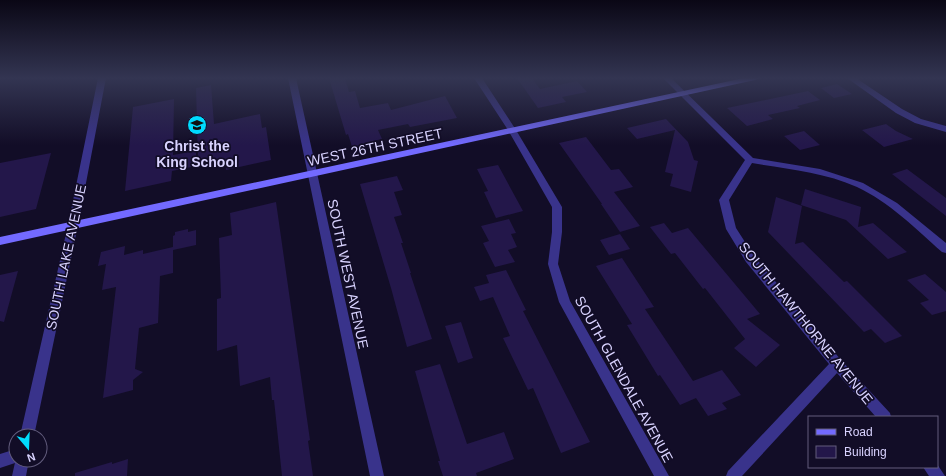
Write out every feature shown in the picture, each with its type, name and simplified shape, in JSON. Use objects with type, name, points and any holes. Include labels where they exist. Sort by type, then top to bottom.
[{"type":"main road","name":"WEST 26TH STREET","points":[[0,240],[653,100]]},
{"type":"street","name":"SOUTH LAKE AVENUE","points":[[29,428],[73,225],[98,100]]},
{"type":"street","name":"SOUTH WEST AVENUE","points":[[297,100],[377,476]]},
{"type":"street","name":"SOUTH GLENDALE AVENUE","points":[[493,100],[512,130],[557,207],[557,232],[553,264],[565,302],[662,476]]},
{"type":"street","points":[[689,100],[750,160],[822,172],[861,185],[886,201],[946,249]]},
{"type":"street","points":[[883,100],[918,121],[946,129]]},
{"type":"street","name":"SOUTH HAWTHORNE AVENUE","points":[[750,160],[724,200],[732,229],[750,259],[837,364],[884,416]]},
{"type":"street","points":[[733,476],[837,364]]},
{"type":"street","points":[[931,468],[938,476]]},
{"type":"building","points":[[174,100],[173,155],[196,151],[196,166],[172,171],[171,181],[125,191],[133,107]]},
{"type":"building","points":[[196,100],[212,100],[214,124],[260,114],[262,128],[266,127],[271,160],[226,170],[225,160],[216,162],[216,160],[198,160]]},
{"type":"building","points":[[336,100],[358,100],[360,108],[388,103],[391,110],[429,100],[447,100],[457,118],[410,127],[408,124],[378,130],[382,139],[369,142],[371,146],[353,150],[348,134],[346,135]]},
{"type":"building","points":[[533,100],[565,100],[566,102],[538,108]]},
{"type":"building","points":[[764,100],[819,100],[797,106],[800,108],[768,115],[773,119],[747,126],[727,108]]},
{"type":"building","points":[[666,119],[688,142],[694,160],[698,161],[691,192],[670,186],[673,174],[665,172],[675,130],[637,139],[627,128]]},
{"type":"building","points":[[886,124],[896,131],[913,139],[884,147],[862,130]]},
{"type":"building","points":[[804,131],[820,145],[800,150],[784,136]]},
{"type":"building","points":[[586,137],[611,170],[619,169],[633,187],[614,192],[640,226],[620,232],[559,143]]},
{"type":"building","points":[[51,153],[36,209],[0,217],[0,163]]},
{"type":"building","points":[[498,165],[523,211],[496,218],[484,192],[488,191],[477,169]]},
{"type":"building","points":[[907,169],[946,198],[946,216],[892,174]]},
{"type":"building","points":[[397,176],[403,190],[394,192],[402,215],[394,217],[403,243],[401,243],[410,273],[432,339],[407,347],[360,184]]},
{"type":"building","points":[[805,189],[861,207],[858,227],[873,223],[907,252],[888,259],[846,220],[801,205]]},
{"type":"building","points":[[776,197],[802,206],[795,244],[803,242],[844,282],[847,281],[902,336],[885,343],[871,329],[864,332],[768,232]]},
{"type":"building","points":[[276,202],[310,440],[308,441],[313,476],[282,476],[274,400],[272,400],[270,377],[240,386],[237,345],[217,351],[217,299],[221,298],[219,238],[232,235],[230,213]]},
{"type":"building","points":[[509,219],[516,233],[511,234],[517,247],[508,250],[515,262],[495,267],[483,243],[489,241],[481,226]]},
{"type":"building","points":[[664,223],[672,233],[688,228],[760,314],[747,319],[780,345],[756,367],[734,348],[745,339],[705,288],[703,289],[675,253],[671,254],[650,227]]},
{"type":"building","points":[[188,229],[188,232],[196,230],[196,245],[173,250],[173,273],[160,276],[158,323],[139,328],[135,369],[143,372],[133,380],[133,390],[103,398],[116,287],[102,290],[106,264],[98,266],[101,252],[125,246],[124,255],[143,250],[143,254],[173,247],[173,236],[175,235],[175,232]]},
{"type":"building","points":[[620,234],[630,249],[609,255],[600,240]]},
{"type":"building","points":[[622,258],[654,307],[645,309],[693,381],[722,370],[741,395],[722,403],[727,409],[708,416],[696,398],[680,405],[660,375],[658,376],[627,325],[632,324],[596,266]]},
{"type":"building","points":[[506,270],[526,310],[523,311],[590,442],[561,453],[533,388],[528,390],[503,338],[510,336],[493,297],[480,301],[474,287],[489,283],[486,275]]},
{"type":"building","points":[[18,271],[4,322],[0,321],[0,275]]},
{"type":"building","points":[[925,274],[946,292],[946,311],[932,315],[920,303],[929,300],[907,280]]},
{"type":"building","points":[[461,322],[473,358],[458,363],[445,326]]},
{"type":"building","points":[[440,364],[467,444],[504,432],[514,459],[476,473],[477,476],[443,476],[415,371]]},
{"type":"building","points":[[128,459],[127,476],[75,476],[75,473]]},
{"type":"place","name":"Christ the King School","points":[[197,125]]}]
